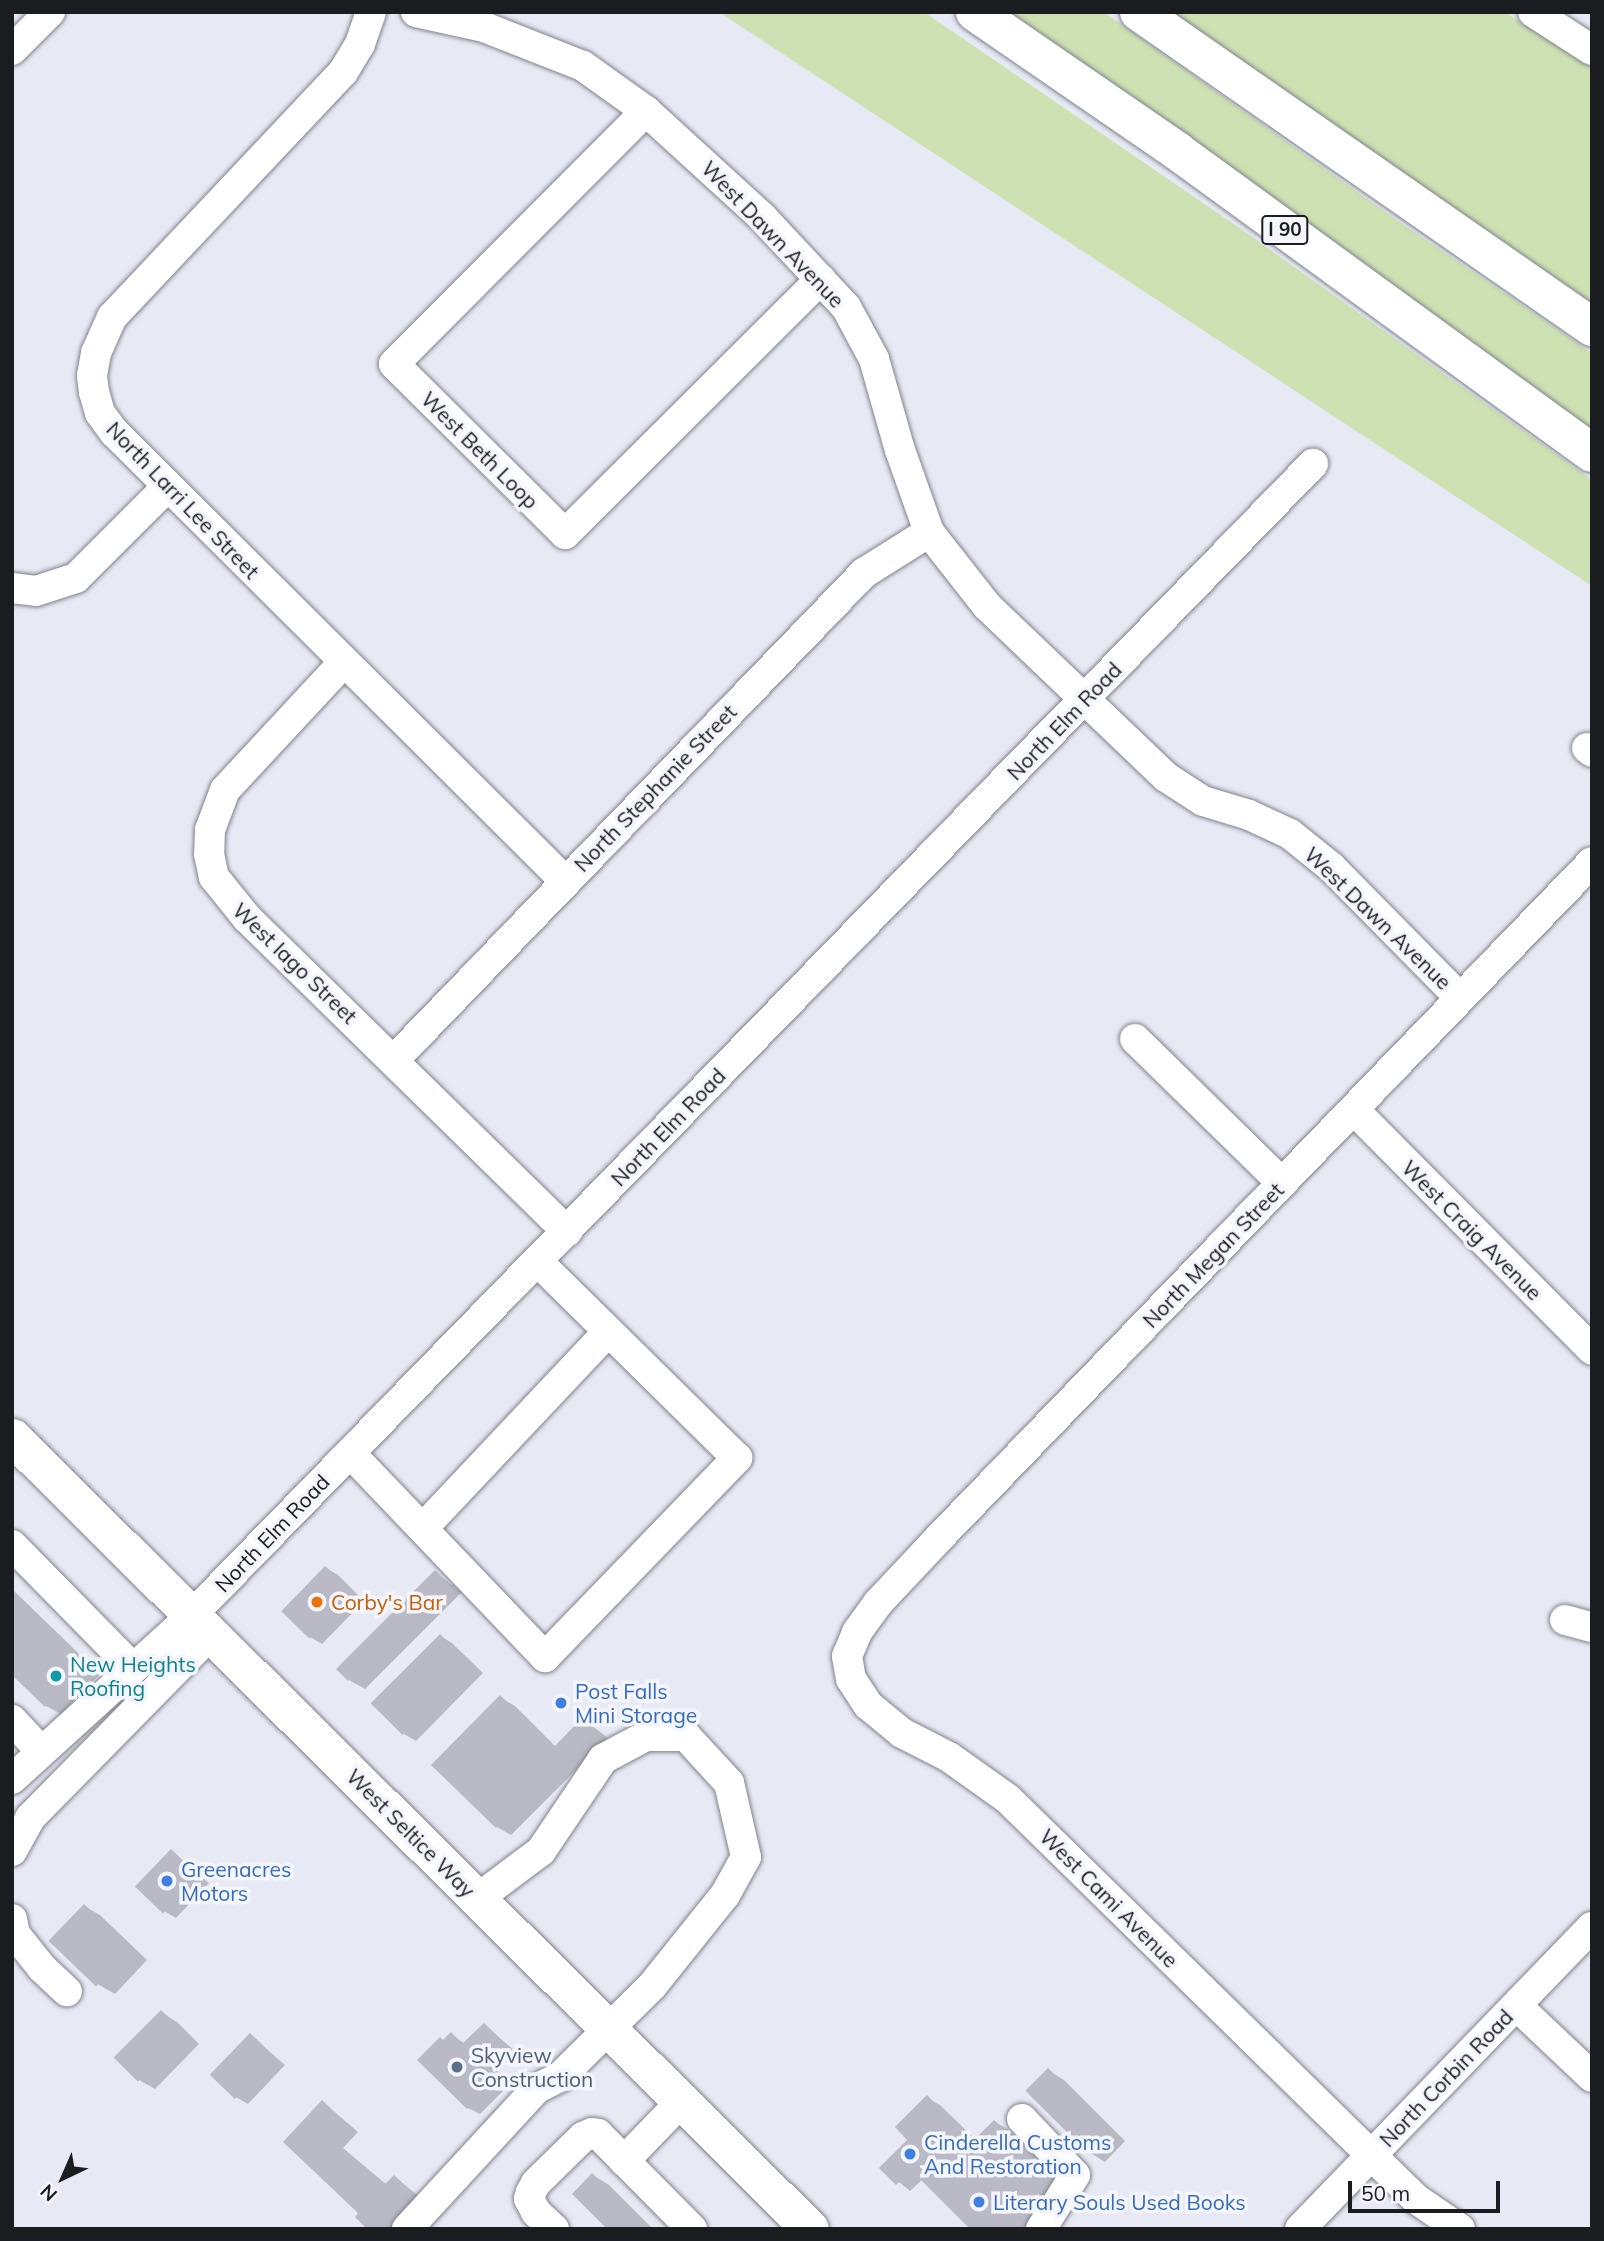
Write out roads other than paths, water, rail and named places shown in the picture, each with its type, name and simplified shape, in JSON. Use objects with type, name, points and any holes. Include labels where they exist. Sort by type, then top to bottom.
[{"type":"highway","name":"I 90","points":[[975,12],[1177,151],[1592,453]]},
{"type":"highway","points":[[1139,12],[1592,327]]},
{"type":"main road","name":"West Seltice Way","points":[[17,1450],[201,1625],[810,2229]]},
{"type":"street","points":[[12,50],[50,12]]},
{"type":"street","name":"North Larri Lee Street","points":[[371,12],[360,44],[344,72],[126,302],[102,334],[92,376],[100,413],[114,432],[167,486],[566,882]]},
{"type":"street","name":"West Dawn Avenue","points":[[416,12],[484,27],[583,66],[646,111],[762,217],[846,307],[874,359],[900,450],[929,532],[987,606],[1166,776],[1203,801],[1249,815],[1290,834],[1331,867],[1461,998]]},
{"type":"street","points":[[1533,12],[1592,50]]},
{"type":"street","name":"West Beth Loop","points":[[646,111],[394,364],[565,534],[821,279]]},
{"type":"street","name":"North Elm Road","points":[[12,1779],[132,1667],[201,1625],[351,1454],[1313,464]]},
{"type":"street","points":[[12,588],[36,591],[76,578],[167,486]]},
{"type":"street","name":"North Stephanie Street","points":[[394,1060],[864,573],[929,532]]},
{"type":"street","name":"West Iago Street","points":[[343,663],[225,790],[210,830],[209,854],[214,877],[226,895],[567,1231]]},
{"type":"street","name":"North Megan Street","points":[[847,1656],[857,1632],[878,1603],[1592,862]]},
{"type":"street","points":[[1135,1039],[1282,1183]]},
{"type":"street","name":"West Craig Avenue","points":[[1354,1110],[1592,1350]]},
{"type":"street","points":[[351,1454],[423,1528],[445,1556],[545,1657],[737,1458],[607,1333],[538,1262]]},
{"type":"street","points":[[423,1528],[607,1333]]},
{"type":"street","points":[[12,1545],[132,1667]]},
{"type":"street","points":[[12,1851],[30,1818],[201,1625]]},
{"type":"street","name":"West Cami Avenue","points":[[847,1656],[851,1679],[868,1705],[902,1733],[950,1757],[1008,1799],[1416,2199],[1460,2229]]},
{"type":"street","points":[[12,1720],[41,1751]]},
{"type":"street","points":[[407,2229],[536,2089],[560,2077],[663,1972],[725,1895],[746,1857],[729,1783],[686,1735],[646,1736],[603,1759],[541,1851],[477,1899]]},
{"type":"street","points":[[12,1919],[15,1934],[42,1968],[67,1991]]},
{"type":"street","name":"North Corbin Road","points":[[1300,2229],[1592,1927]]},
{"type":"street","points":[[1517,2006],[1592,2077]]},
{"type":"street","points":[[624,2161],[681,2102]]},
{"type":"street","points":[[1021,2119],[1076,2175],[1041,2229]]},
{"type":"street","points":[[554,2229],[536,2211],[529,2199],[531,2192],[536,2183],[583,2137],[598,2134],[692,2229]]},
{"type":"place","name":"Corby's Bar","points":[[317,1602]]},
{"type":"place","name":"New Heights Roofing","points":[[56,1676]]},
{"type":"place","name":"Post Falls Mini Storage","points":[[561,1703]]},
{"type":"place","name":"Greenacres Motors","points":[[167,1881]]},
{"type":"place","name":"Skyview Construction","points":[[457,2067]]},
{"type":"place","name":"Cinderella Customs And Restoration","points":[[910,2154]]},
{"type":"place","name":"Literary Souls Used Books","points":[[979,2202]]}]
